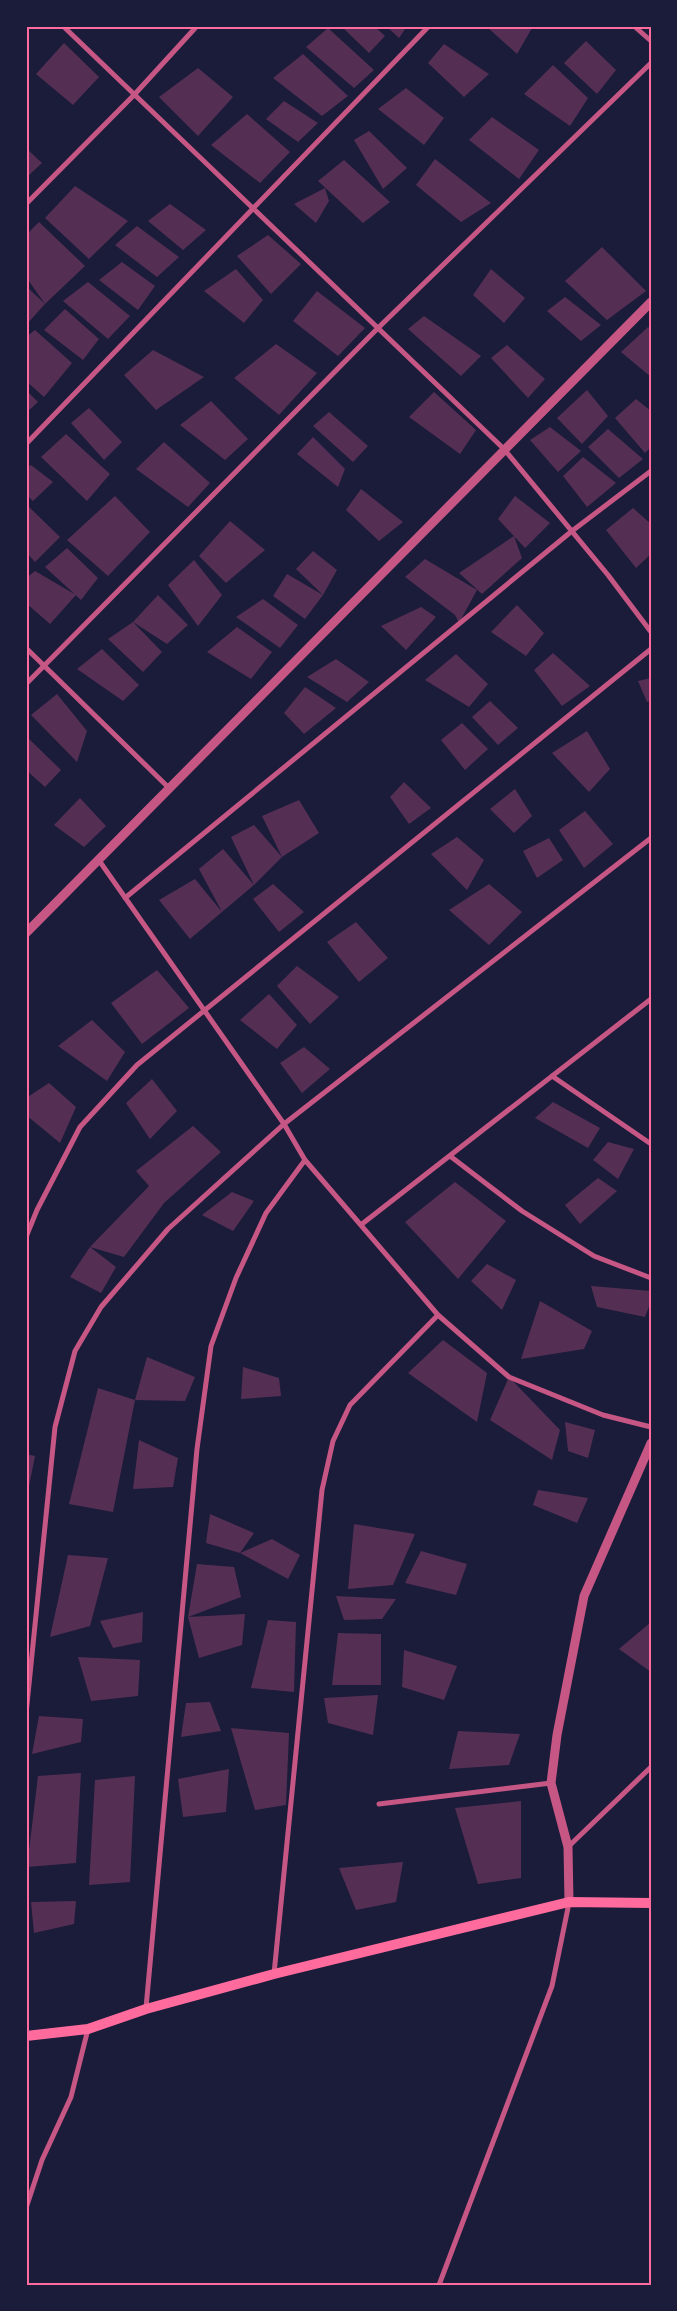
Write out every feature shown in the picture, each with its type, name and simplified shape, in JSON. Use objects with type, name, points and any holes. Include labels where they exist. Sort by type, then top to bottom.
[{"type":"main road","points":[[26,2036],[88,2028],[146,2009],[274,1974],[569,1902],[651,1902]]},
{"type":"street","points":[[63,26],[504,449],[608,575],[651,632]]},
{"type":"street","points":[[26,204],[134,94],[197,26]]},
{"type":"street","points":[[26,444],[429,26]]},
{"type":"street","points":[[634,26],[651,41]]},
{"type":"street","points":[[26,684],[378,328],[651,63]]},
{"type":"street","points":[[26,933],[651,302]]},
{"type":"street","points":[[125,898],[572,531],[651,471]]},
{"type":"street","points":[[26,648],[169,788]]},
{"type":"street","points":[[26,1237],[80,1128],[137,1065],[205,1012],[651,649]]},
{"type":"street","points":[[26,1714],[55,1427],[75,1351],[101,1307],[168,1228],[284,1124],[651,838]]},
{"type":"street","points":[[98,859],[284,1124],[305,1160],[362,1224],[438,1315],[508,1377],[603,1415],[651,1428]]},
{"type":"street","points":[[362,1224],[651,999]]},
{"type":"street","points":[[552,1076],[651,1144]]},
{"type":"street","points":[[450,1156],[522,1211],[594,1256],[651,1278]]},
{"type":"street","points":[[146,2009],[197,1449],[211,1346],[236,1278],[266,1213],[305,1160]]},
{"type":"street","points":[[274,1974],[322,1490],[333,1440],[350,1405],[438,1315]]},
{"type":"street","points":[[439,2285],[552,1986],[569,1902],[568,1847],[551,1783],[557,1735],[584,1596],[651,1443]]},
{"type":"street","points":[[568,1847],[651,1767]]},
{"type":"street","points":[[379,1804],[551,1783]]},
{"type":"street","points":[[26,2208],[42,2160],[71,2097],[88,2028]]},
{"type":"building","points":[[341,26],[374,26],[385,36],[369,53]]},
{"type":"building","points":[[386,26],[407,26],[399,38]]},
{"type":"building","points":[[486,26],[530,26],[532,28],[517,54]]},
{"type":"building","points":[[328,28],[374,70],[354,88],[306,47]]},
{"type":"building","points":[[586,41],[616,70],[597,94],[564,63]]},
{"type":"building","points":[[64,43],[99,77],[73,105],[36,74]]},
{"type":"building","points":[[444,44],[489,74],[464,97],[428,63]]},
{"type":"building","points":[[303,54],[348,96],[322,116],[273,78]]},
{"type":"building","points":[[553,65],[588,98],[570,126],[524,94]]},
{"type":"building","points":[[198,68],[233,97],[198,136],[159,97]]},
{"type":"building","points":[[406,88],[444,118],[424,145],[378,109]]},
{"type":"building","points":[[284,101],[318,123],[298,142],[266,119]]},
{"type":"building","points":[[247,114],[290,152],[260,183],[211,145]]},
{"type":"building","points":[[492,117],[539,150],[519,179],[469,140]]},
{"type":"building","points":[[369,131],[407,168],[383,189],[354,140]]},
{"type":"building","points":[[26,148],[42,163],[26,178]]},
{"type":"building","points":[[435,159],[491,203],[461,222],[416,185]]},
{"type":"building","points":[[344,160],[390,202],[363,223],[318,181]]},
{"type":"building","points":[[75,186],[128,221],[89,259],[45,218]]},
{"type":"building","points":[[325,188],[329,201],[316,223],[294,204]]},
{"type":"building","points":[[170,204],[206,230],[183,250],[148,221]]},
{"type":"building","points":[[39,222],[85,266],[45,304],[26,277],[26,235]]},
{"type":"building","points":[[137,226],[179,257],[157,277],[115,245]]},
{"type":"building","points":[[268,235],[301,264],[271,294],[237,256]]},
{"type":"building","points":[[602,247],[646,291],[607,320],[565,281]]},
{"type":"building","points":[[122,262],[155,286],[138,310],[99,280]]},
{"type":"building","points":[[236,269],[263,300],[244,323],[204,291]]},
{"type":"building","points":[[491,269],[525,298],[504,323],[473,295]]},
{"type":"building","points":[[88,282],[130,316],[108,339],[63,301]]},
{"type":"building","points":[[26,286],[45,304],[27,324],[26,323]]},
{"type":"building","points":[[317,291],[365,328],[338,356],[293,321]]},
{"type":"building","points":[[565,297],[601,325],[581,341],[547,311]]},
{"type":"building","points":[[65,309],[99,339],[83,360],[44,330]]},
{"type":"building","points":[[424,316],[481,356],[461,376],[408,329]]},
{"type":"building","points":[[648,327],[651,330],[651,377],[621,352]]},
{"type":"building","points":[[35,330],[72,363],[44,397],[26,381],[26,337]]},
{"type":"building","points":[[276,344],[317,373],[279,415],[234,378]]},
{"type":"building","points":[[507,345],[545,379],[528,398],[491,358]]},
{"type":"building","points":[[153,350],[204,377],[156,410],[124,375]]},
{"type":"building","points":[[26,390],[38,402],[26,413]]},
{"type":"building","points":[[587,390],[608,416],[582,444],[557,418]]},
{"type":"building","points":[[434,392],[476,430],[460,454],[409,417]]},
{"type":"building","points":[[636,399],[651,411],[651,447],[645,453],[615,418]]},
{"type":"building","points":[[211,401],[248,439],[225,460],[180,425]]},
{"type":"building","points":[[89,408],[122,442],[104,460],[71,423]]},
{"type":"building","points":[[329,412],[368,446],[353,462],[313,426]]},
{"type":"building","points":[[550,427],[581,451],[558,472],[530,440]]},
{"type":"building","points":[[608,429],[643,459],[619,478],[588,447]]},
{"type":"building","points":[[66,434],[110,474],[87,501],[41,457]]},
{"type":"building","points":[[313,437],[345,469],[338,487],[297,454]]},
{"type":"building","points":[[164,442],[210,483],[188,507],[136,469]]},
{"type":"building","points":[[583,457],[616,483],[587,507],[563,476]]},
{"type":"building","points":[[31,465],[53,482],[33,501],[26,494],[26,469]]},
{"type":"building","points":[[361,489],[403,522],[379,541],[346,510]]},
{"type":"building","points":[[115,496],[150,532],[108,576],[67,540]]},
{"type":"building","points":[[515,496],[550,523],[525,548],[498,519]]},
{"type":"building","points":[[26,504],[60,537],[35,562],[26,552]]},
{"type":"building","points":[[633,508],[651,524],[651,554],[636,568],[606,530]]},
{"type":"building","points":[[230,521],[265,550],[226,583],[199,556]]},
{"type":"building","points":[[514,536],[522,558],[482,594],[459,573]]},
{"type":"building","points":[[67,548],[98,578],[81,600],[45,567]]},
{"type":"building","points":[[313,551],[337,570],[323,595],[296,569]]},
{"type":"building","points":[[425,559],[477,590],[459,623],[455,615],[405,577]]},
{"type":"building","points":[[194,560],[222,595],[198,626],[168,585]]},
{"type":"building","points":[[35,571],[76,595],[50,624],[26,603],[26,578]]},
{"type":"building","points":[[287,574],[323,595],[305,619],[273,596]]},
{"type":"building","points":[[158,595],[188,625],[167,644],[133,622]]},
{"type":"building","points":[[263,599],[298,625],[280,648],[236,617]]},
{"type":"building","points":[[517,605],[544,633],[526,656],[491,632]]},
{"type":"building","points":[[421,607],[436,617],[406,650],[381,626]]},
{"type":"building","points":[[133,622],[162,652],[143,672],[108,639]]},
{"type":"building","points":[[237,627],[272,652],[251,679],[207,652]]},
{"type":"building","points":[[102,649],[139,685],[123,701],[77,669]]},
{"type":"building","points":[[553,653],[590,686],[562,706],[534,670]]},
{"type":"building","points":[[456,654],[488,684],[469,707],[425,680]]},
{"type":"building","points":[[336,659],[369,682],[347,702],[307,677]]},
{"type":"building","points":[[651,678],[651,701],[647,702],[638,681]]},
{"type":"building","points":[[305,687],[336,708],[304,734],[284,713]]},
{"type":"building","points":[[57,694],[87,731],[77,762],[31,715]]},
{"type":"building","points":[[490,701],[518,728],[498,745],[472,717]]},
{"type":"building","points":[[462,723],[488,749],[465,770],[441,740]]},
{"type":"building","points":[[587,731],[610,769],[589,792],[552,753]]},
{"type":"building","points":[[26,736],[61,770],[45,787],[26,770]]},
{"type":"building","points":[[404,782],[431,808],[409,824],[390,797]]},
{"type":"building","points":[[515,789],[532,816],[514,833],[490,809]]},
{"type":"building","points":[[80,798],[106,826],[84,847],[54,825]]},
{"type":"building","points":[[299,800],[319,833],[282,857],[262,816]]},
{"type":"building","points":[[585,811],[613,844],[584,868],[559,830]]},
{"type":"building","points":[[254,825],[282,857],[254,885],[231,837]]},
{"type":"building","points":[[457,837],[484,860],[467,890],[431,854]]},
{"type":"building","points":[[549,838],[563,860],[537,878],[523,851]]},
{"type":"building","points":[[223,849],[254,885],[222,912],[199,869]]},
{"type":"building","points":[[195,879],[222,912],[190,939],[159,900]]},
{"type":"building","points":[[273,884],[304,912],[279,932],[253,899]]},
{"type":"building","points":[[489,884],[522,912],[489,945],[449,910]]},
{"type":"building","points":[[356,922],[388,958],[359,982],[327,942]]},
{"type":"building","points":[[297,966],[339,997],[310,1024],[277,986]]},
{"type":"building","points":[[157,970],[189,1008],[142,1044],[111,1003]]},
{"type":"building","points":[[269,994],[297,1025],[277,1049],[240,1020]]},
{"type":"building","points":[[92,1020],[125,1052],[107,1081],[58,1046]]},
{"type":"building","points":[[304,1047],[330,1069],[302,1093],[280,1063]]},
{"type":"building","points":[[152,1079],[177,1111],[150,1139],[126,1103]]},
{"type":"building","points":[[49,1083],[76,1107],[60,1143],[26,1115],[26,1098]]},
{"type":"building","points":[[553,1102],[600,1128],[588,1148],[535,1118]]},
{"type":"building","points":[[193,1126],[221,1152],[164,1203],[124,1257],[90,1247],[149,1186],[136,1171]]},
{"type":"building","points":[[608,1142],[634,1149],[618,1179],[593,1160]]},
{"type":"building","points":[[598,1178],[617,1191],[580,1224],[565,1205]]},
{"type":"building","points":[[455,1182],[506,1221],[458,1279],[405,1222]]},
{"type":"building","points":[[232,1192],[254,1201],[233,1231],[202,1215]]},
{"type":"building","points":[[90,1247],[116,1267],[101,1293],[70,1277]]},
{"type":"building","points":[[487,1264],[516,1280],[502,1310],[471,1281]]},
{"type":"building","points":[[591,1286],[651,1291],[651,1301],[645,1317],[597,1307]]},
{"type":"building","points":[[540,1301],[592,1331],[584,1349],[521,1359]]},
{"type":"building","points":[[443,1340],[487,1373],[477,1422],[408,1373]]},
{"type":"building","points":[[147,1357],[195,1377],[185,1401],[135,1400]]},
{"type":"building","points":[[243,1367],[279,1378],[281,1396],[241,1399]]},
{"type":"building","points":[[509,1377],[560,1430],[552,1460],[490,1420]]},
{"type":"building","points":[[98,1388],[135,1400],[113,1512],[69,1504]]},
{"type":"building","points":[[565,1422],[595,1430],[588,1458],[568,1451]]},
{"type":"building","points":[[139,1440],[178,1458],[173,1487],[133,1489]]},
{"type":"building","points":[[26,1454],[35,1456],[27,1496],[26,1496]]},
{"type":"building","points":[[538,1490],[588,1498],[577,1523],[533,1505]]},
{"type":"building","points":[[210,1514],[254,1533],[240,1553],[206,1543]]},
{"type":"building","points":[[354,1524],[415,1534],[393,1585],[348,1589]]},
{"type":"building","points":[[272,1539],[300,1555],[288,1579],[240,1553]]},
{"type":"building","points":[[421,1551],[467,1564],[456,1595],[405,1583]]},
{"type":"building","points":[[68,1555],[108,1558],[90,1626],[50,1637]]},
{"type":"building","points":[[197,1564],[234,1567],[241,1597],[188,1617]]},
{"type":"building","points":[[336,1596],[396,1599],[382,1619],[344,1620]]},
{"type":"building","points":[[143,1612],[142,1642],[113,1648],[100,1621]]},
{"type":"building","points":[[245,1614],[242,1645],[199,1658],[188,1617]]},
{"type":"building","points":[[268,1620],[296,1622],[294,1692],[251,1688]]},
{"type":"building","points":[[651,1622],[651,1672],[619,1649]]},
{"type":"building","points":[[338,1633],[381,1634],[381,1685],[332,1685]]},
{"type":"building","points":[[404,1650],[457,1666],[444,1700],[402,1687]]},
{"type":"building","points":[[78,1657],[140,1660],[138,1696],[91,1701]]},
{"type":"building","points":[[378,1695],[373,1735],[328,1723],[324,1698]]},
{"type":"building","points":[[210,1702],[221,1731],[181,1737],[186,1703]]},
{"type":"building","points":[[39,1716],[83,1719],[81,1742],[32,1754]]},
{"type":"building","points":[[231,1728],[289,1733],[286,1805],[255,1810]]},
{"type":"building","points":[[458,1731],[520,1734],[509,1765],[449,1769]]},
{"type":"building","points":[[229,1769],[226,1812],[183,1817],[178,1779]]},
{"type":"building","points":[[81,1773],[76,1863],[27,1867],[38,1776]]},
{"type":"building","points":[[135,1776],[130,1882],[89,1885],[95,1780]]},
{"type":"building","points":[[521,1801],[521,1878],[478,1884],[455,1808]]},
{"type":"building","points":[[403,1862],[396,1902],[356,1910],[339,1868]]},
{"type":"building","points":[[76,1901],[74,1924],[34,1933],[31,1902]]}]
